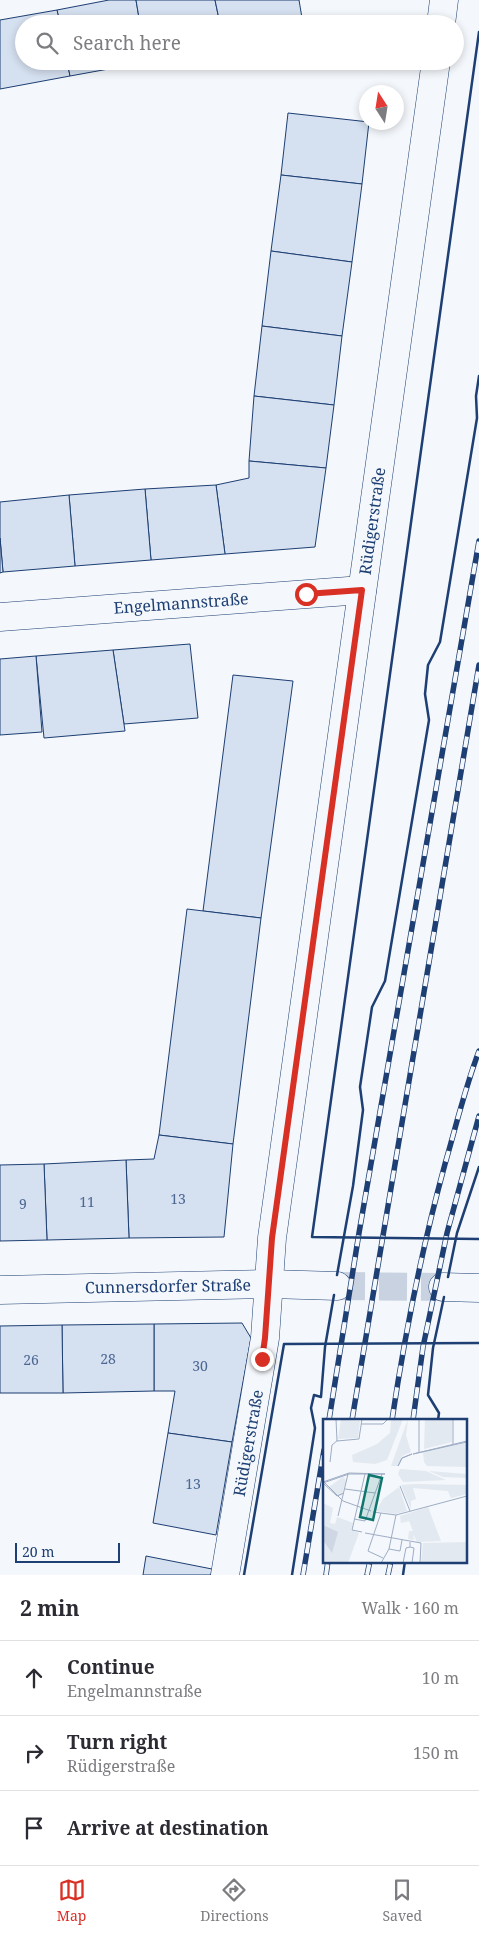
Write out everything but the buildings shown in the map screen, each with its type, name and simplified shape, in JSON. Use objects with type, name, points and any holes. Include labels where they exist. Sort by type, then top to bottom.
[{"type":"street","points":[[442,15],[444,0]]},
{"type":"street","name":"Rüdigerstraße","points":[[225,1575],[265,1338],[272,1238],[435,70]]},
{"type":"street","name":"Engelmannstraße","points":[[0,617],[362,590]]},
{"type":"street","name":"Cunnersdorfer Straße","points":[[0,1290],[270,1284],[337,1286]]},
{"type":"street","points":[[443,1287],[479,1288]]},
{"type":"tunnel","points":[[337,1286],[443,1287]]},
{"type":"railway","points":[[329,1419],[359,1233],[479,541]]},
{"type":"railway","points":[[352,1419],[479,665]]},
{"type":"railway","points":[[392,1419],[408,1323],[429,1227],[461,1107],[479,1051]]},
{"type":"railway","points":[[413,1419],[423,1347],[447,1233],[479,1116]]},
{"type":"railway","points":[[303,1575],[323,1456]]},
{"type":"railway","points":[[326,1575],[328,1562]]},
{"type":"railway","points":[[367,1575],[370,1562]]},
{"type":"railway","points":[[388,1575],[391,1562]]},
{"type":"wall","points":[[479,32],[312,1237],[479,1239]]},
{"type":"wall","points":[[337,1275],[353,1186],[363,1110],[360,1087],[372,1007],[385,981],[429,720],[425,694],[428,665],[440,642],[477,418],[476,396],[479,376]]},
{"type":"wall","points":[[448,1277],[457,1233],[479,1167]]},
{"type":"wall","points":[[292,1575],[315,1428],[311,1408],[314,1395],[321,1397],[325,1347],[334,1295]]},
{"type":"wall","points":[[438,1419],[439,1413],[428,1395],[433,1348],[444,1297]]},
{"type":"wall","points":[[244,1575],[284,1344],[479,1343]]},
{"type":"wall","points":[[403,1575],[405,1562]]},
{"type":"route","points":[[262,1359],[272,1238],[362,590],[306,594]]}]
